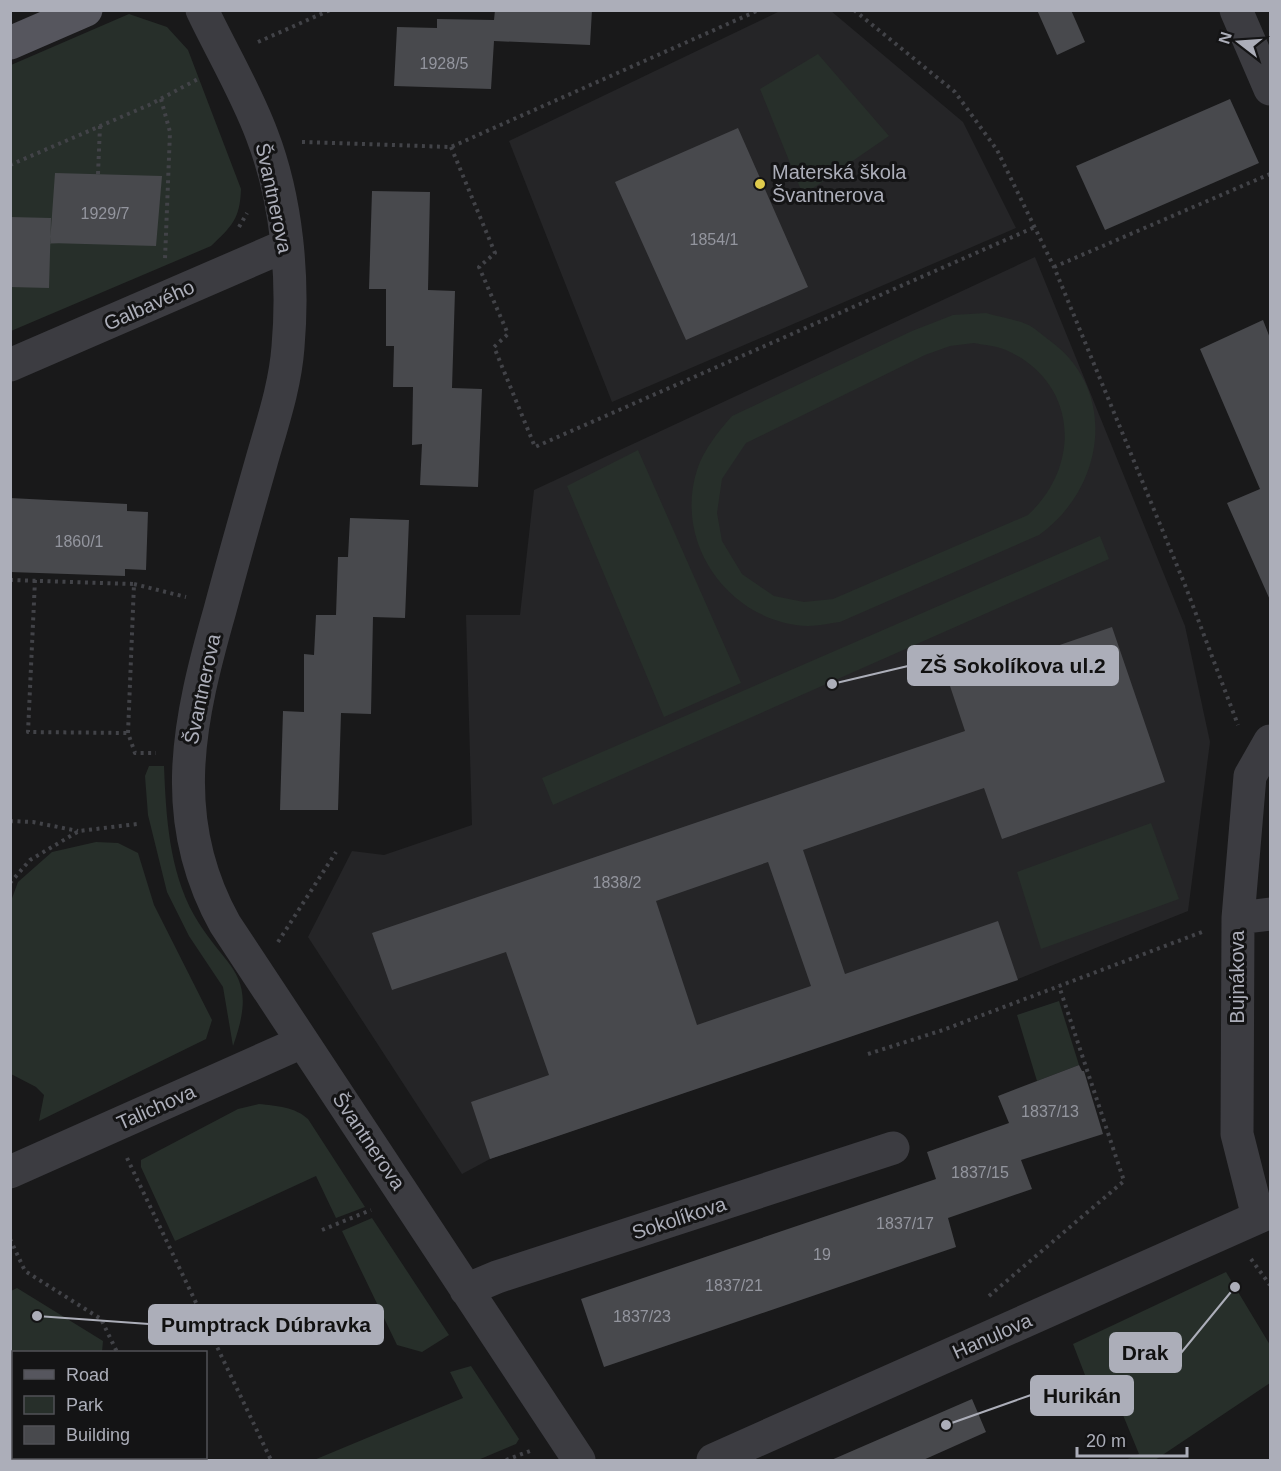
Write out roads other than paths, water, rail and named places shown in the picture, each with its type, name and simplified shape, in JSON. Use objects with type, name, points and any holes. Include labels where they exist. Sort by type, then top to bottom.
[{"type":"main road","points":[[10,44],[86,10]]},
{"type":"street","name":"Švantnerova","points":[[202,10],[263,137],[277,190],[287,245],[289,322],[285,382],[194,707],[188,772],[197,856],[213,902],[302,1042],[579,1461]]},
{"type":"street","points":[[1236,10],[1270,89]]},
{"type":"street","name":"Galbavého","points":[[10,365],[287,245]]},
{"type":"street","name":"Bujnákova","points":[[1264,1214],[1237,1134],[1223,924],[1250,776],[1270,741]]},
{"type":"street","points":[[1223,924],[1270,914]]},
{"type":"street","name":"Talichova","points":[[10,1172],[302,1042]]},
{"type":"street","name":"Sokolíkova","points":[[466,1290],[497,1277],[893,1148]]},
{"type":"street","name":"Hanulova","points":[[713,1461],[1264,1214]]},
{"type":"place","name":"Materská škola Švantnerova","points":[[760,184]]},
{"type":"place","name":"ZŠ Sokolíkova ul.2","points":[[832,684]]},
{"type":"place","name":"Drak","points":[[1235,1287]]},
{"type":"place","name":"Pumptrack Dúbravka","points":[[37,1316]]},
{"type":"place","name":"Hurikán","points":[[946,1425]]}]
